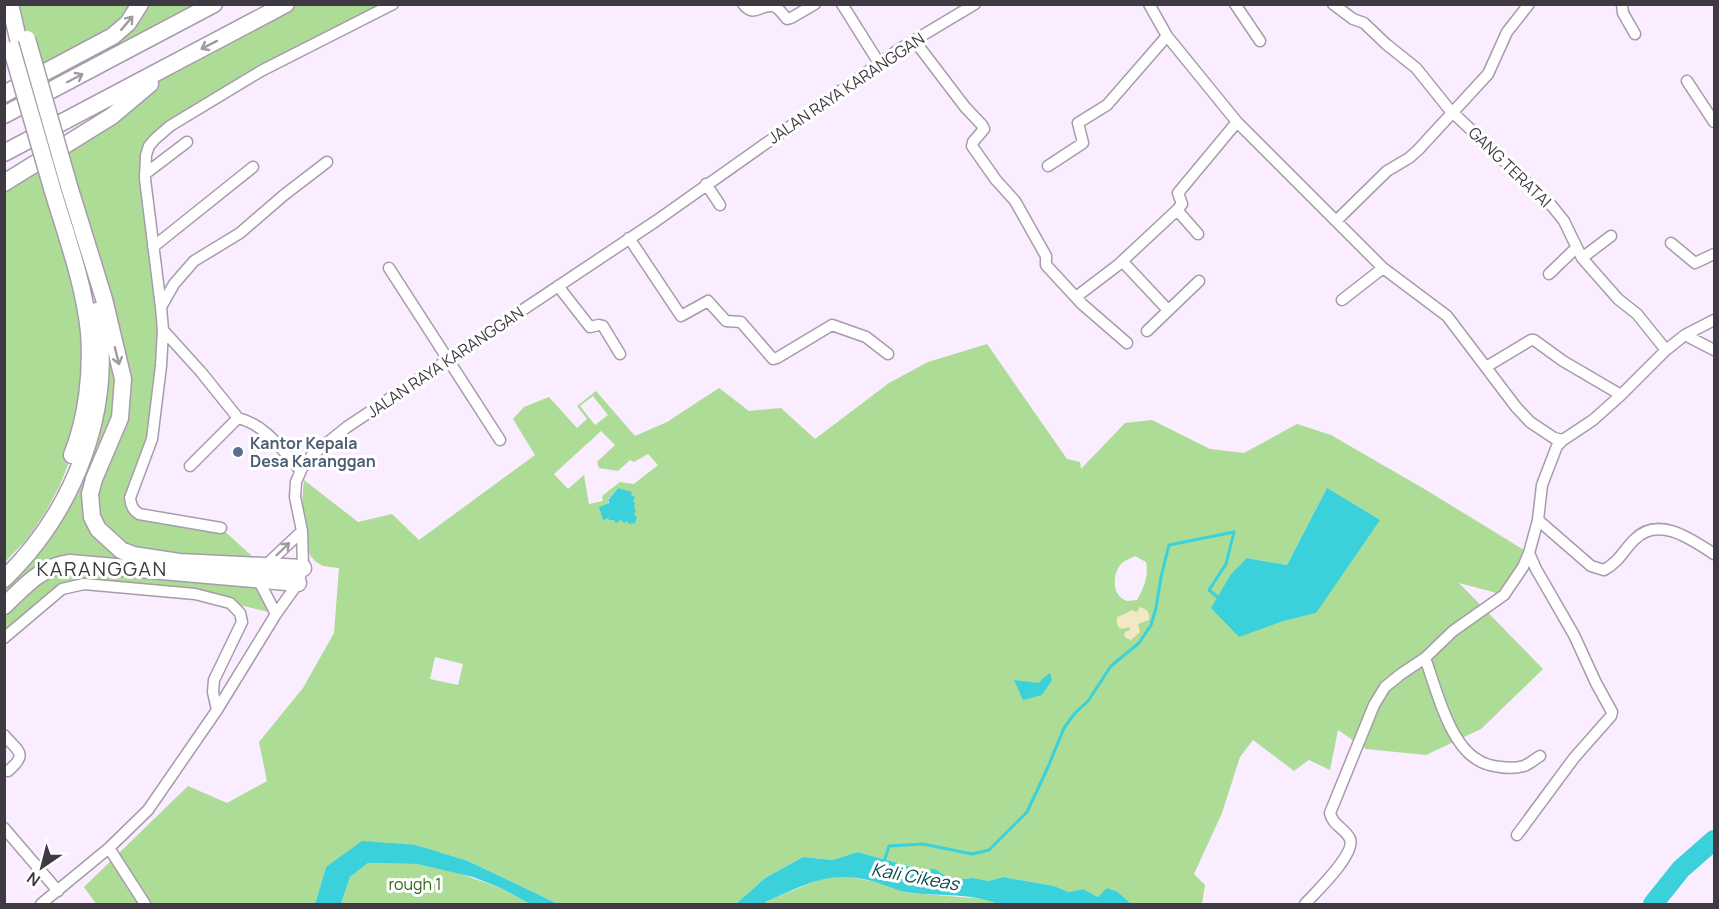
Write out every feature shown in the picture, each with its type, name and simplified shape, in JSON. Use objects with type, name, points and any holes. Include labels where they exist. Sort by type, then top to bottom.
[{"type":"highway","points":[[4,579],[21,563],[61,507],[77,473],[92,431],[101,360],[94,301],[19,44],[10,4]]},
{"type":"highway","points":[[19,4],[19,44]]},
{"type":"highway","points":[[4,94],[113,36],[128,23],[140,4]]},
{"type":"highway","points":[[4,115],[214,4]]},
{"type":"highway","points":[[4,153],[286,4]]},
{"type":"highway","points":[[4,18],[19,44]]},
{"type":"highway","points":[[4,183],[112,116],[176,62]]},
{"type":"highway","points":[[4,565],[27,539],[45,513],[60,485],[74,449],[84,412],[89,370],[89,332],[61,187]]},
{"type":"highway","points":[[61,187],[104,299],[123,379],[120,418],[90,494],[92,517],[98,529],[121,550],[133,555],[261,573]]},
{"type":"highway","points":[[4,606],[42,572],[52,567],[70,564],[120,569],[300,576]]},
{"type":"street","points":[[221,528],[139,514],[133,510],[131,504],[130,498],[152,439],[163,330],[145,174],[146,155],[155,139],[170,126],[261,71],[393,4]]},
{"type":"street","points":[[743,4],[747,9],[754,11],[775,6],[787,19],[815,4]]},
{"type":"street","points":[[842,4],[879,63]]},
{"type":"street","name":"JALAN RAYA KARANGGAN","points":[[300,470],[312,455],[347,427],[629,238],[879,63],[975,4]]},
{"type":"street","points":[[1149,4],[1167,36],[1237,122],[1383,268],[1447,316],[1516,408],[1530,422],[1554,438],[1563,440]]},
{"type":"street","points":[[1235,4],[1260,41]]},
{"type":"street","name":"GANG TERATAI","points":[[1333,4],[1353,19],[1364,23],[1416,68],[1439,98],[1552,206],[1564,221],[1582,258],[1618,298],[1637,314],[1666,350]]},
{"type":"street","points":[[1336,221],[1387,171],[1413,155],[1488,74],[1507,32],[1529,4]]},
{"type":"street","points":[[1622,4],[1623,13],[1635,34]]},
{"type":"street","points":[[1048,166],[1083,143],[1078,123],[1107,105],[1167,36]]},
{"type":"street","points":[[914,40],[965,107],[982,125],[984,129],[972,146],[996,180],[1019,206],[1046,256],[1046,265],[1086,307],[1127,343]]},
{"type":"street","points":[[1687,81],[1714,122]]},
{"type":"street","points":[[1076,297],[1122,261],[1177,210],[1182,202],[1178,193],[1237,122]]},
{"type":"street","points":[[145,174],[187,142]]},
{"type":"street","points":[[161,307],[174,284],[194,261],[243,230],[327,162]]},
{"type":"street","points":[[153,247],[253,168]]},
{"type":"street","points":[[706,184],[720,205]]},
{"type":"street","points":[[1177,210],[1198,234]]},
{"type":"street","points":[[1582,258],[1611,236]]},
{"type":"street","points":[[629,238],[681,316],[708,302],[726,321],[741,322],[772,358],[778,357],[832,325],[866,337],[888,354]]},
{"type":"street","points":[[1671,243],[1695,263],[1714,254]]},
{"type":"street","points":[[1549,274],[1576,248]]},
{"type":"street","points":[[1122,261],[1168,310]]},
{"type":"street","points":[[389,268],[500,440]]},
{"type":"street","points":[[1341,300],[1383,268]]},
{"type":"street","points":[[1147,331],[1198,281]]},
{"type":"street","points":[[558,286],[590,327],[603,326],[620,354]]},
{"type":"street","points":[[1305,904],[1339,866],[1351,846],[1350,839],[1333,821],[1330,813],[1374,705],[1385,687],[1425,658],[1453,631],[1504,595],[1524,567],[1538,520],[1542,485],[1557,446],[1593,420],[1666,350],[1685,335],[1714,320]]},
{"type":"street","points":[[40,904],[109,848],[148,810],[217,710],[300,576],[302,531],[295,497],[300,470],[261,428],[238,418],[163,330]]},
{"type":"street","points":[[1685,335],[1714,350]]},
{"type":"street","points":[[1486,367],[1533,340],[1563,361],[1621,395]]},
{"type":"street","points":[[190,466],[238,418]]},
{"type":"street","points":[[1538,520],[1591,566],[1604,570],[1616,564],[1633,541],[1643,532],[1657,528],[1685,536],[1714,554]]},
{"type":"street","points":[[276,614],[261,573],[302,531]]},
{"type":"street","points":[[1517,835],[1574,758],[1611,716],[1612,711],[1529,553]]},
{"type":"street","points":[[4,638],[62,589],[84,584],[195,594],[230,603],[240,613],[242,622],[214,680],[213,692],[217,710]]},
{"type":"street","points":[[1425,658],[1454,733],[1471,755],[1490,766],[1507,768],[1523,766],[1540,756]]},
{"type":"street","points":[[4,735],[18,749],[21,758],[8,771]]},
{"type":"street","points":[[4,828],[58,891]]},
{"type":"street","points":[[109,848],[145,904]]},
{"type":"green space","points":[[19,5],[214,5],[126,51],[113,37],[38,77]]},
{"type":"green space","points":[[296,5],[393,5],[170,126],[146,155],[161,366],[133,510],[221,528],[264,567],[258,579],[276,614],[195,594],[84,584],[62,589],[5,638],[5,579],[61,507],[101,360],[114,345],[58,149],[175,62]]},
{"type":"green space","points":[[45,157],[89,332],[74,449],[60,485],[45,513],[27,539],[5,562],[5,183]]},
{"type":"green space","points":[[987,344],[1067,459],[1080,462],[1081,469],[1125,423],[1152,420],[1210,449],[1244,453],[1297,424],[1331,435],[1529,553],[1504,595],[1459,583],[1543,669],[1481,729],[1426,755],[1366,749],[1338,730],[1330,770],[1309,760],[1294,771],[1253,740],[1240,757],[1222,813],[1194,874],[1205,885],[1202,904],[1131,904],[1118,892],[1098,897],[1083,889],[1069,892],[1054,886],[1003,877],[989,881],[972,878],[952,880],[935,869],[918,869],[858,852],[832,860],[803,857],[765,878],[736,904],[558,904],[468,861],[416,845],[326,867],[315,904],[96,904],[84,887],[188,786],[227,803],[267,781],[259,742],[303,688],[334,633],[339,568],[321,565],[313,559],[308,550],[302,526],[304,480],[358,522],[392,514],[419,540],[535,455],[513,419],[524,407],[549,397],[577,428],[587,419],[577,406],[596,391],[635,436],[667,422],[719,388],[749,411],[781,408],[815,439],[889,383],[928,362]],"holes":[[[593,396],[608,415],[595,425],[580,406]],[[601,431],[615,445],[597,462],[599,468],[618,471],[630,460],[634,462],[648,454],[658,465],[634,484],[620,482],[602,496],[603,501],[589,504],[584,475],[568,489],[554,474]],[[618,488],[634,508],[634,514],[608,518],[608,499]],[[1327,488],[1316,613],[1280,622],[1247,558],[1287,565]],[[1135,556],[1146,562],[1144,586],[1137,600],[1127,601],[1118,594],[1116,589],[1116,572],[1125,561]],[[435,657],[463,664],[458,685],[430,679]]]},
{"type":"green space","name":"rough 1","points":[[368,863],[417,864],[461,874],[503,889],[530,904],[341,904],[350,877]]},
{"type":"green space","points":[[845,876],[881,883],[909,893],[986,899],[998,904],[764,904],[821,879]]},
{"type":"sand","points":[[1140,607],[1148,611],[1149,620],[1138,624],[1140,632],[1131,640],[1124,635],[1130,630],[1129,627],[1119,628],[1117,617],[1131,610],[1137,612]]},
{"type":"water","points":[[618,488],[632,492],[631,495],[635,497],[634,514],[637,517],[635,523],[629,524],[627,521],[624,523],[621,520],[616,523],[608,518],[603,520],[599,507],[609,503],[608,500]]},
{"type":"water","points":[[1327,488],[1380,520],[1316,613],[1280,622],[1239,637],[1211,608],[1231,574],[1247,558],[1287,565]]},
{"type":"water","points":[[1050,673],[1052,680],[1042,695],[1023,700],[1014,680],[1039,683]]},
{"type":"water","points":[[362,841],[416,845],[468,861],[558,904],[530,904],[503,889],[473,877],[417,864],[368,863],[350,877],[341,904],[315,904],[326,867]]},
{"type":"water","name":"Kali Cikeas","points":[[858,852],[918,869],[935,869],[952,880],[973,878],[989,881],[1003,877],[1054,886],[1069,892],[1083,889],[1098,897],[1107,888],[1118,892],[1131,904],[998,904],[967,896],[907,892],[868,880],[840,877],[804,885],[764,904],[736,904],[765,878],[803,857],[832,860]]},
{"type":"waterway","name":"Kali Cikeas","points":[[884,862],[889,846],[923,844],[972,854],[989,850],[1027,812],[1064,728],[1088,701],[1111,666],[1139,643],[1151,625],[1169,545],[1234,532],[1226,564],[1209,590],[1220,599]]},
{"type":"waterway","points":[[1653,904],[1681,869],[1714,840]]},
{"type":"place","name":"Kantor Kepala Desa Karanggan","points":[[238,452]]},
{"type":"district","name":"KARANGGAN","points":[[102,569]]}]
